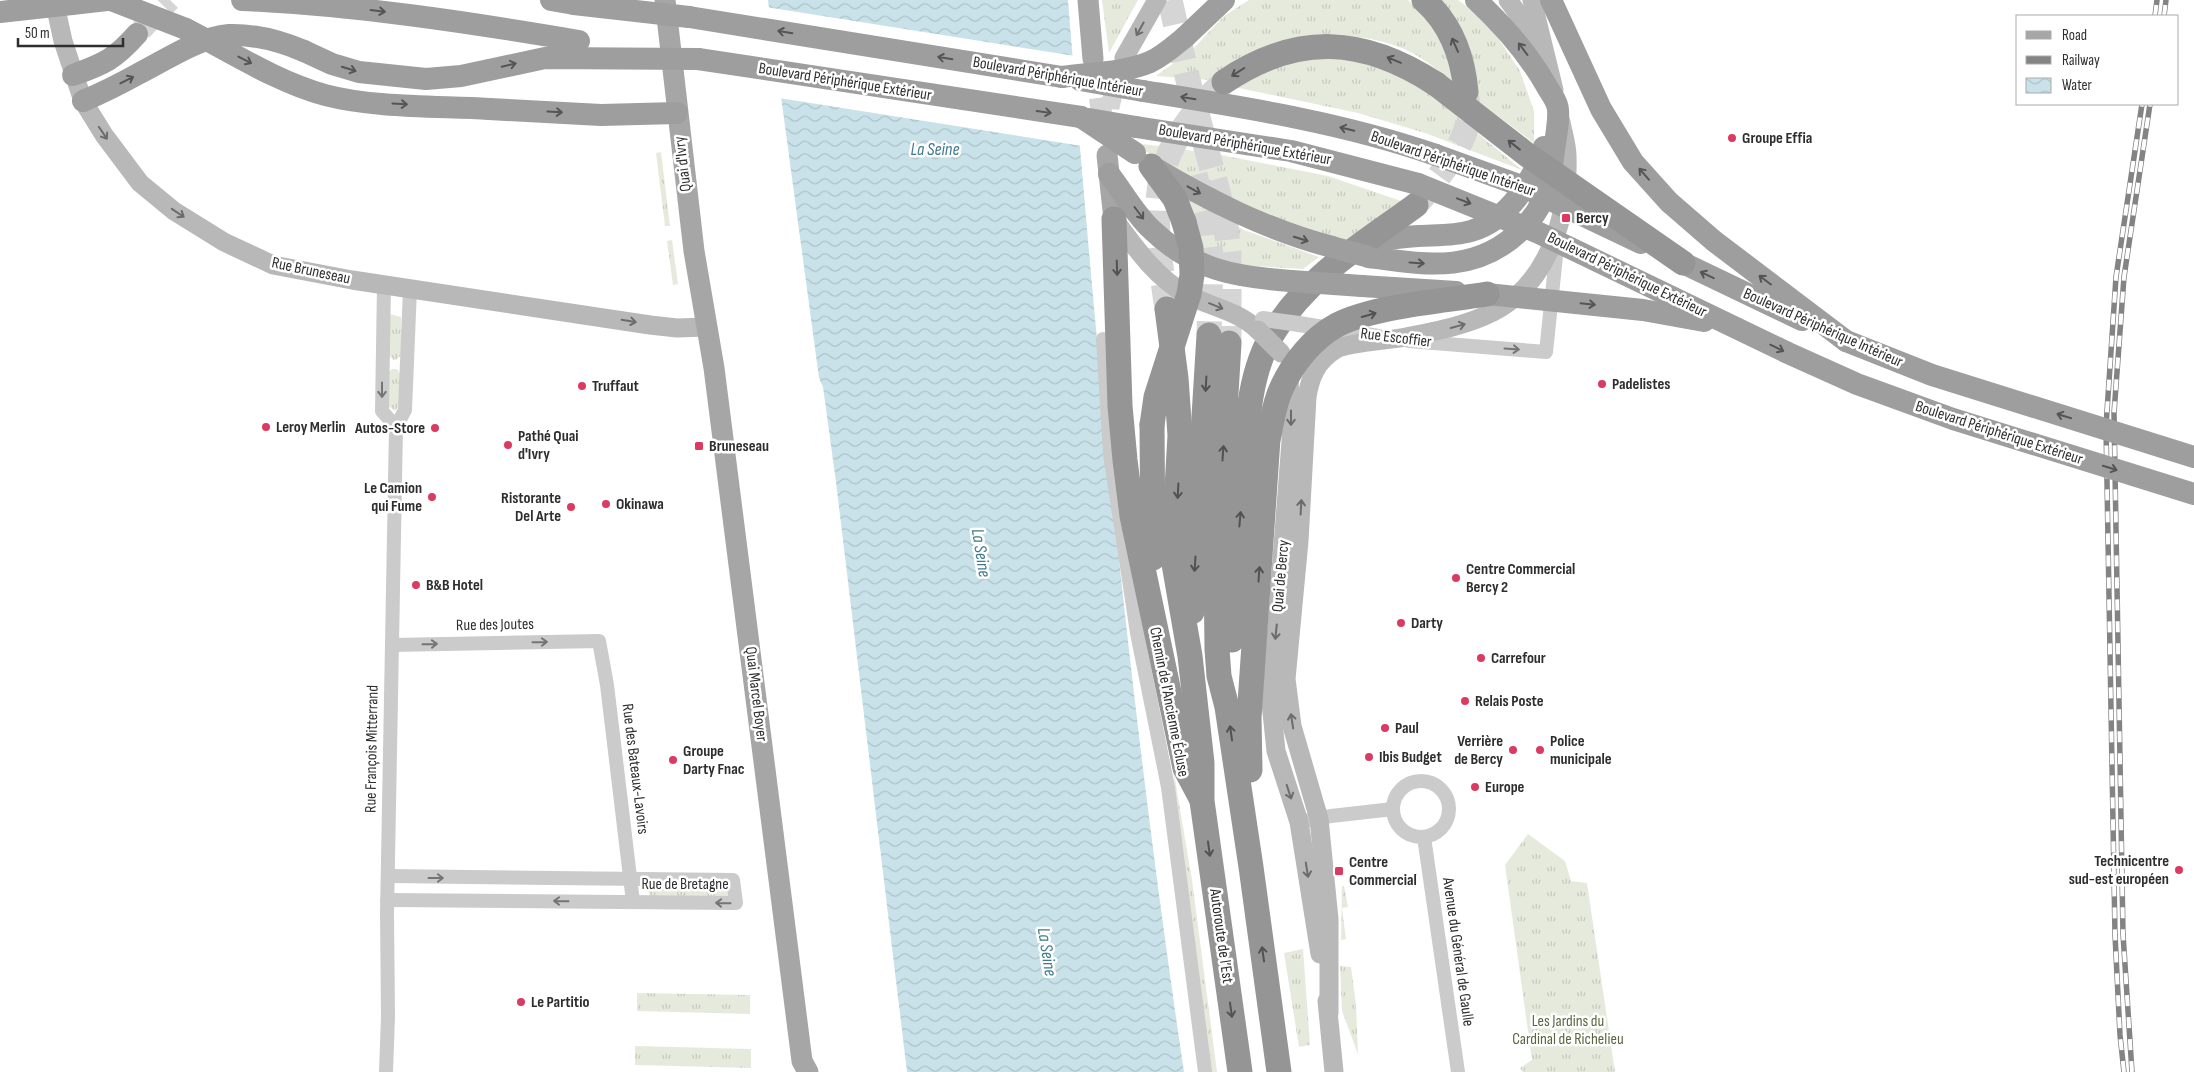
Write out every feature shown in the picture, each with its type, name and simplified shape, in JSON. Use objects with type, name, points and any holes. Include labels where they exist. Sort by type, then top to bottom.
[{"type":"highway","points":[[0,12],[107,0]]},
{"type":"highway","points":[[111,0],[186,30],[271,73],[324,95],[358,101],[601,115],[677,113]]},
{"type":"highway","name":"Boulevard Périphérique Extérieur","points":[[242,0],[303,3],[430,18],[1292,151],[1539,233],[1788,353],[1906,403],[2194,494]]},
{"type":"highway","name":"Boulevard Périphérique Intérieur","points":[[551,0],[689,17],[1062,77],[1297,117],[1354,130],[1436,155],[1519,186],[1846,341],[1932,375],[2194,457]]},
{"type":"highway","points":[[627,0],[689,17]]},
{"type":"highway","points":[[1185,37],[1202,0]]},
{"type":"highway","points":[[1062,77],[1133,67],[1149,62],[1163,55],[1185,37],[1224,0]]},
{"type":"highway","points":[[1424,0],[1441,18],[1456,46],[1464,72],[1466,92]]},
{"type":"highway","points":[[1081,117],[1143,160],[1210,199],[1272,228],[1332,247],[1367,249],[1418,263],[1455,263],[1483,257],[1507,244],[1526,225],[1542,204],[1551,180],[1558,106],[1536,67],[1509,31],[1476,0]]},
{"type":"highway","points":[[1556,4],[1601,109],[1633,162],[1669,202],[1714,241],[1846,341]]},
{"type":"highway","points":[[74,75],[104,64],[119,54],[136,34]]},
{"type":"highway","points":[[83,101],[172,56],[215,38],[230,35],[278,41],[332,64],[359,72],[426,79],[461,76],[545,58],[698,59]]},
{"type":"highway","points":[[1224,82],[1242,69],[1271,57],[1298,50],[1324,46],[1348,47],[1384,56],[1412,68],[1436,84],[1526,154],[1683,263]]},
{"type":"highway","points":[[1143,160],[1175,199],[1191,248],[1192,274],[1189,294],[1156,397],[1152,425],[1150,468],[1155,624]]},
{"type":"highway","points":[[1108,164],[1150,229],[1175,249],[1200,265],[1246,278],[1487,294],[1643,310],[1733,326]]},
{"type":"highway","points":[[1227,707],[1234,596],[1252,389],[1263,355],[1274,331],[1293,305],[1334,264],[1367,249],[1417,194]]},
{"type":"highway","points":[[1114,220],[1120,406],[1132,516],[1184,768],[1202,801]]},
{"type":"highway","points":[[1251,867],[1249,718],[1268,439],[1282,388],[1292,370],[1318,339],[1337,325],[1370,314],[1487,294]]},
{"type":"highway","points":[[1167,308],[1176,378],[1180,435],[1173,558],[1190,656],[1202,763],[1202,801]]},
{"type":"highway","points":[[1190,656],[1219,339],[1216,564],[1219,676],[1227,707],[1279,1072]]},
{"type":"highway","name":"Autoroute de l’Est","points":[[1202,801],[1240,1072]]},
{"type":"main road","name":"Rue Bruneseau","points":[[54,0],[83,101],[104,136],[140,183],[174,211],[224,242],[273,265],[384,285],[677,328],[707,327]]},
{"type":"main road","name":"Quai d'Ivry","points":[[665,0],[694,251],[707,327]]},
{"type":"main road","points":[[1088,0],[1094,59]]},
{"type":"main road","points":[[1124,58],[1157,0]]},
{"type":"main road","points":[[1508,0],[1544,49]]},
{"type":"main road","name":"Quai de Bercy","points":[[1329,1013],[1329,919],[1319,818],[1292,726],[1286,679],[1299,541],[1307,396],[1310,376],[1336,348],[1393,340],[1462,325],[1494,311],[1519,294],[1535,274],[1558,232],[1564,198],[1567,155],[1558,106],[1532,0]]},
{"type":"main road","points":[[1108,164],[1114,220]]},
{"type":"main road","name":"Quai de Bercy","points":[[1114,220],[1138,251],[1185,294],[1256,323],[1281,353],[1290,376],[1291,441],[1271,703],[1276,751],[1298,822],[1329,1013],[1334,1072]]},
{"type":"main road","name":"Quai Marcel Boyer","points":[[707,327],[803,1068]]},
{"type":"street","name":"Rue Escoffier","points":[[1256,323],[1299,324],[1393,340],[1546,352],[1554,290],[1558,232]]},
{"type":"street","points":[[384,285],[382,411],[396,427]]},
{"type":"street","name":"Rue François Mitterrand","points":[[386,1072],[388,1017],[387,900],[396,427],[405,410],[410,289]]},
{"type":"street","name":"Chemin de l'Ancienne Écluse","points":[[1103,338],[1110,454],[1137,634],[1168,787],[1204,1072]]},
{"type":"street","points":[[382,362],[406,363]]},
{"type":"street","name":"Rue des Joutes","points":[[392,645],[600,641]]},
{"type":"street","name":"Rue des Bateaux-Lavoirs","points":[[600,641],[632,879],[633,902]]},
{"type":"street","points":[[1425,781],[1432,782],[1440,788],[1448,801],[1448,818],[1442,828],[1434,834],[1424,836],[1414,836],[1404,831],[1398,824],[1393,809],[1397,794],[1406,785],[1425,781]]},
{"type":"street","points":[[1298,822],[1393,809]]},
{"type":"street","name":"Avenue du Général de Gaulle","points":[[1424,836],[1458,1072]]},
{"type":"street","name":"Rue de Bretagne","points":[[387,900],[736,903],[733,880],[388,876]]},
{"type":"green space","points":[[1102,0],[1138,0],[1109,53]]},
{"type":"green space","points":[[1249,0],[1408,0],[1435,29],[1449,58],[1457,85],[1425,61],[1404,49],[1380,41],[1328,36],[1302,38],[1277,44],[1253,53],[1230,65],[1210,80],[1156,76],[1193,49],[1224,16]]},
{"type":"green space","points":[[1440,0],[1458,0],[1466,6],[1494,32],[1520,71],[1534,111],[1534,143],[1479,102],[1472,57]]},
{"type":"green space","points":[[1314,58],[1353,60],[1392,70],[1422,87],[1522,170],[1425,133],[1358,113],[1234,87],[1279,66]]},
{"type":"green space","points":[[1143,144],[1216,154],[1328,176],[1404,202],[1346,243],[1321,239],[1191,179],[1142,149]]},
{"type":"green space","points":[[661,152],[670,226],[665,226],[656,153]]},
{"type":"green space","points":[[1188,197],[1244,230],[1319,257],[1303,269],[1240,265],[1203,256],[1200,231]]},
{"type":"green space","points":[[672,240],[678,284],[673,285],[667,241]]},
{"type":"green space","points":[[390,314],[401,317],[401,355],[396,360],[393,360],[388,354]]},
{"type":"green space","points":[[392,369],[397,369],[400,374],[400,405],[395,411],[388,406],[389,372]]},
{"type":"green space","points":[[1173,768],[1192,880],[1217,1072],[1210,1072],[1185,888]]},
{"type":"green space","name":"Les Jardins du Cardinal de Richelieu","points":[[1528,834],[1565,861],[1571,881],[1587,883],[1615,1072],[1523,1072],[1520,1068],[1532,1060],[1505,865]]},
{"type":"green space","points":[[650,884],[727,887],[728,896],[726,898],[650,897],[647,887]]},
{"type":"green space","points":[[1342,886],[1344,886],[1348,907],[1342,908],[1346,939],[1341,940]]},
{"type":"green space","points":[[1303,949],[1310,1045],[1299,1047],[1284,953]]},
{"type":"green space","points":[[1340,966],[1351,967],[1356,1005],[1358,1054],[1342,1011]]},
{"type":"green space","points":[[637,993],[750,995],[750,1014],[637,1011]]},
{"type":"green space","points":[[635,1046],[751,1049],[751,1068],[635,1065]]},
{"type":"water","name":"La Seine","points":[[768,0],[1068,0],[1090,268],[1131,671],[1147,805],[1184,1072],[907,1072],[836,482],[823,387],[819,378]]},
{"type":"pier","points":[[766,7],[1075,56],[1082,146],[779,98]]},
{"type":"tunnel","points":[[141,30],[170,0]]},
{"type":"tunnel","points":[[1170,0],[1188,80],[1225,218],[1229,254],[1229,343]]},
{"type":"tunnel","points":[[1095,66],[1105,137]]},
{"type":"tunnel","points":[[1108,137],[1110,107],[1118,73]]},
{"type":"tunnel","points":[[1167,309],[1158,241],[1157,212],[1160,185],[1167,160],[1179,134],[1198,109],[1224,82]]},
{"type":"tunnel","points":[[1416,205],[1448,164],[1461,141],[1468,119],[1466,92]]},
{"type":"tunnel","points":[[1195,175],[1207,221],[1211,256],[1209,335]]},
{"type":"railway","points":[[2155,15],[2157,0]]},
{"type":"railway","points":[[2164,15],[2166,0]]},
{"type":"railway","points":[[2124,1072],[2120,1035],[2115,935],[2106,426],[2116,277],[2142,105]]},
{"type":"railway","points":[[2132,1072],[2123,934],[2114,413],[2124,277],[2150,105]]},
{"type":"place","name":"Groupe Effia","points":[[1732,138]]},
{"type":"place","name":"Bercy","points":[[1566,218]]},
{"type":"place","name":"Padelistes","points":[[1602,384]]},
{"type":"place","name":"Truffaut","points":[[582,386]]},
{"type":"place","name":"Leroy Merlin","points":[[266,427]]},
{"type":"place","name":"Autos-Store","points":[[435,428]]},
{"type":"place","name":"Pathé Quai d'Ivry","points":[[508,445]]},
{"type":"place","name":"Bruneseau","points":[[699,446]]},
{"type":"place","name":"Le Camion qui Fume","points":[[432,497]]},
{"type":"place","name":"Okinawa","points":[[606,504]]},
{"type":"place","name":"Ristorante Del Arte","points":[[571,507]]},
{"type":"place","name":"Centre Commercial Bercy 2","points":[[1456,578]]},
{"type":"place","name":"B&B Hotel","points":[[416,585]]},
{"type":"place","name":"Darty","points":[[1401,623]]},
{"type":"place","name":"Carrefour","points":[[1481,658]]},
{"type":"place","name":"Relais Poste","points":[[1465,701]]},
{"type":"place","name":"Paul","points":[[1385,728]]},
{"type":"place","name":"Verrière de Bercy","points":[[1513,750]]},
{"type":"place","name":"Police municipale","points":[[1540,750]]},
{"type":"place","name":"Ibis Budget","points":[[1369,757]]},
{"type":"place","name":"Groupe Darty Fnac","points":[[673,760]]},
{"type":"place","name":"Europe","points":[[1475,787]]},
{"type":"place","name":"Technicentre sud-est européen","points":[[2179,870]]},
{"type":"place","name":"Centre Commercial","points":[[1339,871]]},
{"type":"place","name":"Le Partitio","points":[[521,1002]]}]
